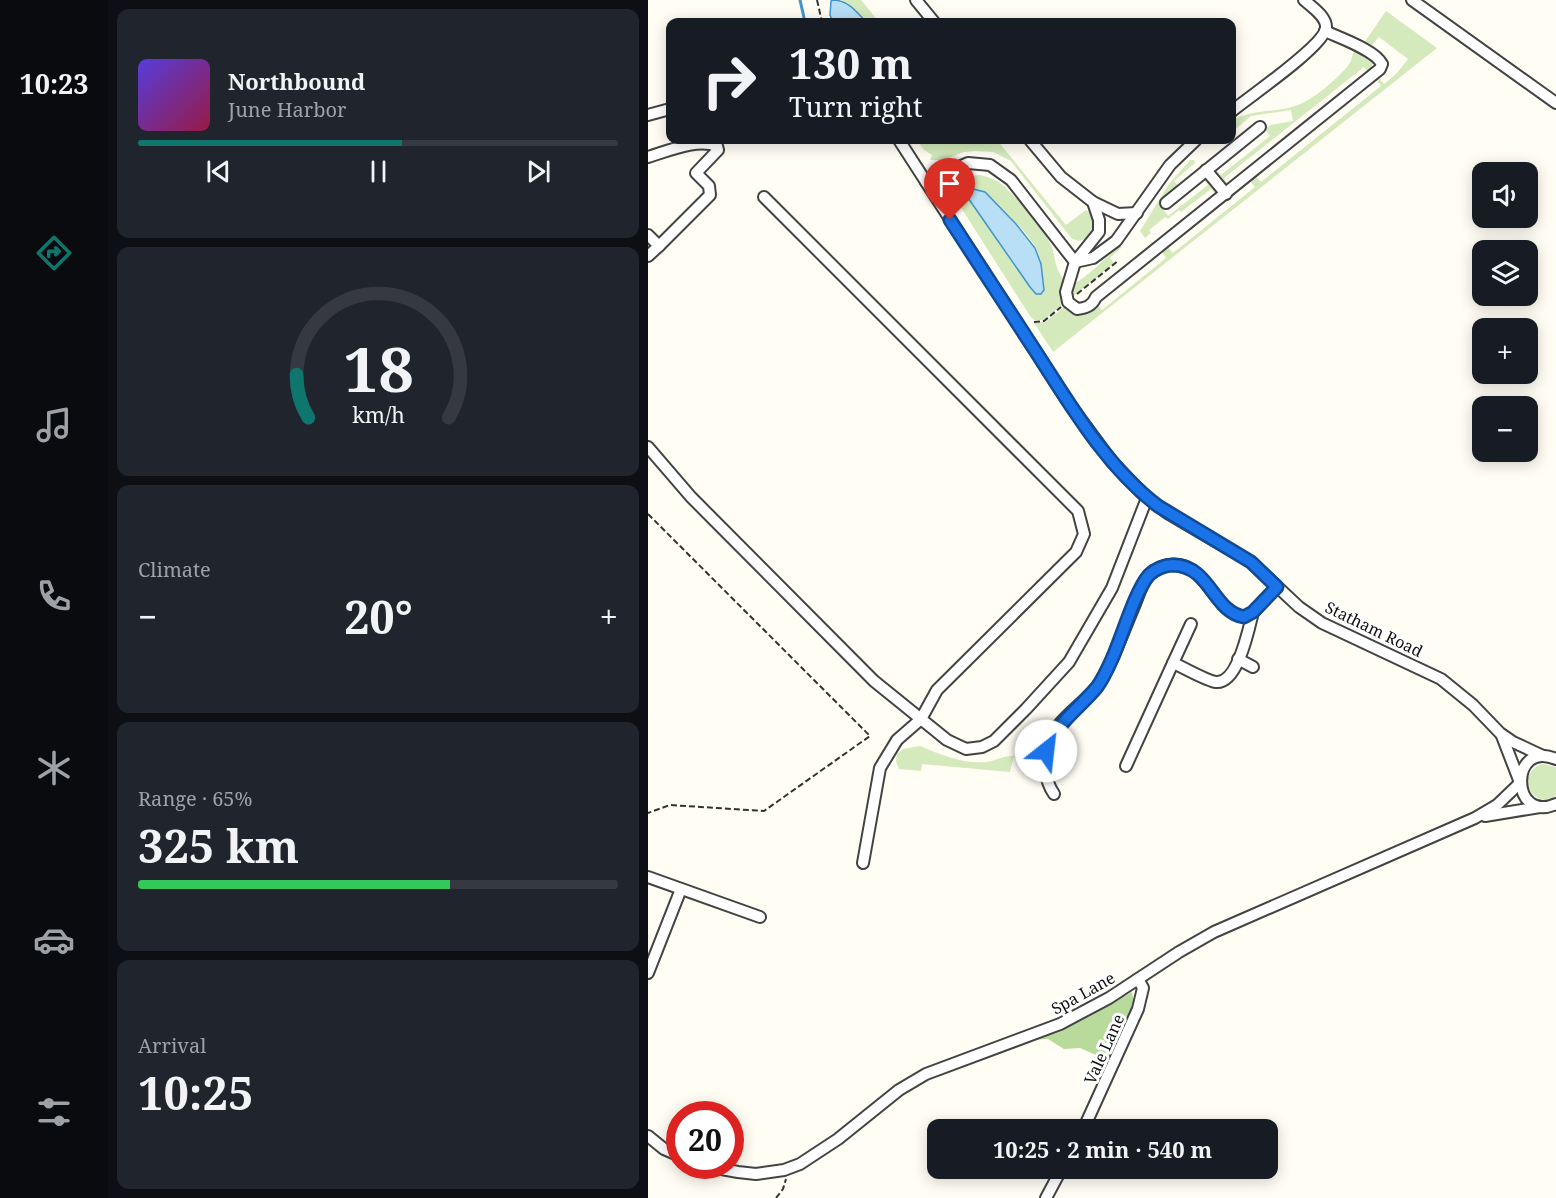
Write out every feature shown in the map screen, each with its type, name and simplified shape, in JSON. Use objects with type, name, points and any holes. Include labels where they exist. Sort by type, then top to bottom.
[{"type":"street","points":[[916,0],[931,18]]},
{"type":"street","points":[[1236,108],[1311,50],[1325,31],[1324,19],[1304,0]]},
{"type":"street","points":[[1412,0],[1556,103]]},
{"type":"street","points":[[1093,202],[1099,219],[1099,232],[1075,262],[1066,298],[1073,308],[1093,304],[1096,297],[1380,69],[1382,64],[1380,59],[1325,31]]},
{"type":"street","points":[[648,115],[666,110]]},
{"type":"street","points":[[1166,203],[1260,127]]},
{"type":"street","points":[[648,157],[693,144],[713,144],[718,150],[696,173],[709,186],[710,195],[648,256]]},
{"type":"street","name":"Statham Road","points":[[902,144],[1070,405],[1113,463],[1147,498],[1169,514],[1251,562],[1299,607],[1322,623],[1441,679],[1473,705],[1500,733],[1513,742],[1556,759]]},
{"type":"street","points":[[1033,144],[1061,177],[1093,202],[1118,214],[1137,213]]},
{"type":"street","points":[[1075,262],[1093,258],[1116,241],[1170,165],[1192,144]]},
{"type":"street","points":[[926,182],[968,162],[990,165],[1011,180],[1075,262]]},
{"type":"street","points":[[1206,170],[1226,194]]},
{"type":"street","points":[[764,197],[1078,511],[1084,534],[1076,552],[937,690],[921,719],[897,741],[880,768],[863,863]]},
{"type":"street","points":[[648,235],[659,246]]},
{"type":"street","points":[[648,447],[691,497],[874,681],[947,740],[966,749],[982,747],[994,741],[1069,662],[1112,588],[1147,498]]},
{"type":"street","points":[[1054,794],[1046,777],[1046,751],[1050,738],[1098,686],[1143,585],[1153,571],[1172,565],[1191,569],[1203,578],[1223,605],[1235,614],[1244,617],[1253,612],[1277,587]]},
{"type":"street","points":[[1173,663],[1216,682],[1226,680],[1243,650],[1253,612]]},
{"type":"street","points":[[1126,766],[1191,624]]},
{"type":"street","points":[[1238,659],[1253,667]]},
{"type":"street","name":"Statham Road","points":[[1500,733],[1520,782],[1521,790],[1530,802],[1544,807]]},
{"type":"street","points":[[1544,756],[1556,748]]},
{"type":"street","name":"Spa Lane","points":[[744,1173],[756,1174],[784,1170],[800,1164],[824,1150],[893,1095],[926,1074],[1060,1024],[1101,1003],[1196,941],[1231,923],[1475,818],[1497,806],[1520,782],[1521,774],[1529,762],[1544,756]]},
{"type":"street","name":"Spa Lane","points":[[1475,818],[1556,804]]},
{"type":"street","points":[[648,877],[760,917]]},
{"type":"street","points":[[648,973],[681,889]]},
{"type":"street","name":"Vale Lane","points":[[1088,1119],[1138,1009],[1143,988],[1138,979]]},
{"type":"street","points":[[648,1136],[666,1150]]},
{"type":"street","points":[[1046,1198],[1056,1179]]},
{"type":"path","points":[[817,0],[821,18]]},
{"type":"path","points":[[648,513],[870,735],[764,811],[670,805],[648,813]]},
{"type":"path","points":[[776,1198],[786,1182],[784,1170]]},
{"type":"green space","points":[[841,0],[861,0],[876,18],[862,18]]},
{"type":"green space","points":[[1386,11],[1437,48],[1053,352],[1034,323],[1045,322],[1064,307],[1080,313],[1097,304],[1102,310],[1166,258],[1162,252],[1168,247],[1173,253],[1255,187],[1250,181],[1256,177],[1261,182],[1381,86],[1377,80],[1379,78],[1384,84],[1397,73],[1408,59],[1379,37],[1372,45],[1367,46],[1364,43]]},
{"type":"green space","points":[[1354,50],[1372,63],[1372,70],[1369,73],[1364,67],[1224,178],[1228,185],[1226,186],[1214,171],[1216,170],[1221,175],[1270,136],[1265,129],[1271,125],[1293,121],[1291,110],[1251,116],[1236,129],[1236,119],[1302,103],[1330,84],[1351,61]]},
{"type":"green space","points":[[920,144],[1000,144],[1066,225],[1086,210],[1091,216],[1092,229],[1088,236],[1080,241],[1072,239],[1011,161],[993,152],[964,152],[943,160],[930,160],[932,155]]},
{"type":"green space","points":[[1190,160],[1194,160],[1195,163],[1174,181],[1179,187],[1159,203],[1168,216],[1208,185],[1204,180],[1206,178],[1218,193],[1216,195],[1211,189],[1181,212],[1179,210],[1168,219],[1165,217],[1149,230],[1151,233],[1145,238],[1140,231],[1169,184]]},
{"type":"green space","points":[[975,176],[988,177],[1005,187],[1032,216],[1051,245],[1057,267],[1064,279],[1062,305],[1043,320],[1034,320],[1030,316],[958,203],[958,196],[952,195],[959,183]],"holes":[[[967,191],[985,192],[1019,226],[1036,248],[1043,274],[1044,290],[1041,294],[1036,294],[1030,287],[966,195]]]},
{"type":"green space","points":[[1119,246],[1122,247],[1110,258],[1114,263],[1072,297],[1074,284]]},
{"type":"green space","points":[[920,746],[944,756],[969,762],[986,762],[1014,756],[1010,772],[922,764],[921,771],[899,769],[896,762],[897,754],[903,749]]},
{"type":"green space","points":[[1542,764],[1556,767],[1556,796],[1547,799],[1533,795],[1528,782],[1529,775]]},
{"type":"green space","points":[[1132,992],[1135,1008],[1102,1076],[1098,1056],[1080,1048],[1064,1049],[1048,1039],[1029,1040],[1080,1020]]},
{"type":"water","points":[[831,1],[848,4],[862,18],[831,18]]},
{"type":"water","points":[[973,189],[985,192],[1016,224],[1035,248],[1041,264],[1044,290],[1041,294],[1036,294],[1030,287],[966,195],[967,191]]},
{"type":"waterway","points":[[800,0],[804,18]]},
{"type":"route","points":[[950,220],[1070,405],[1113,463],[1147,498],[1169,514],[1251,562],[1277,587],[1253,612],[1244,617],[1235,614],[1223,605],[1203,578],[1191,569],[1172,565],[1153,571],[1143,585],[1098,686],[1057,729],[1050,738],[1046,751]]}]
